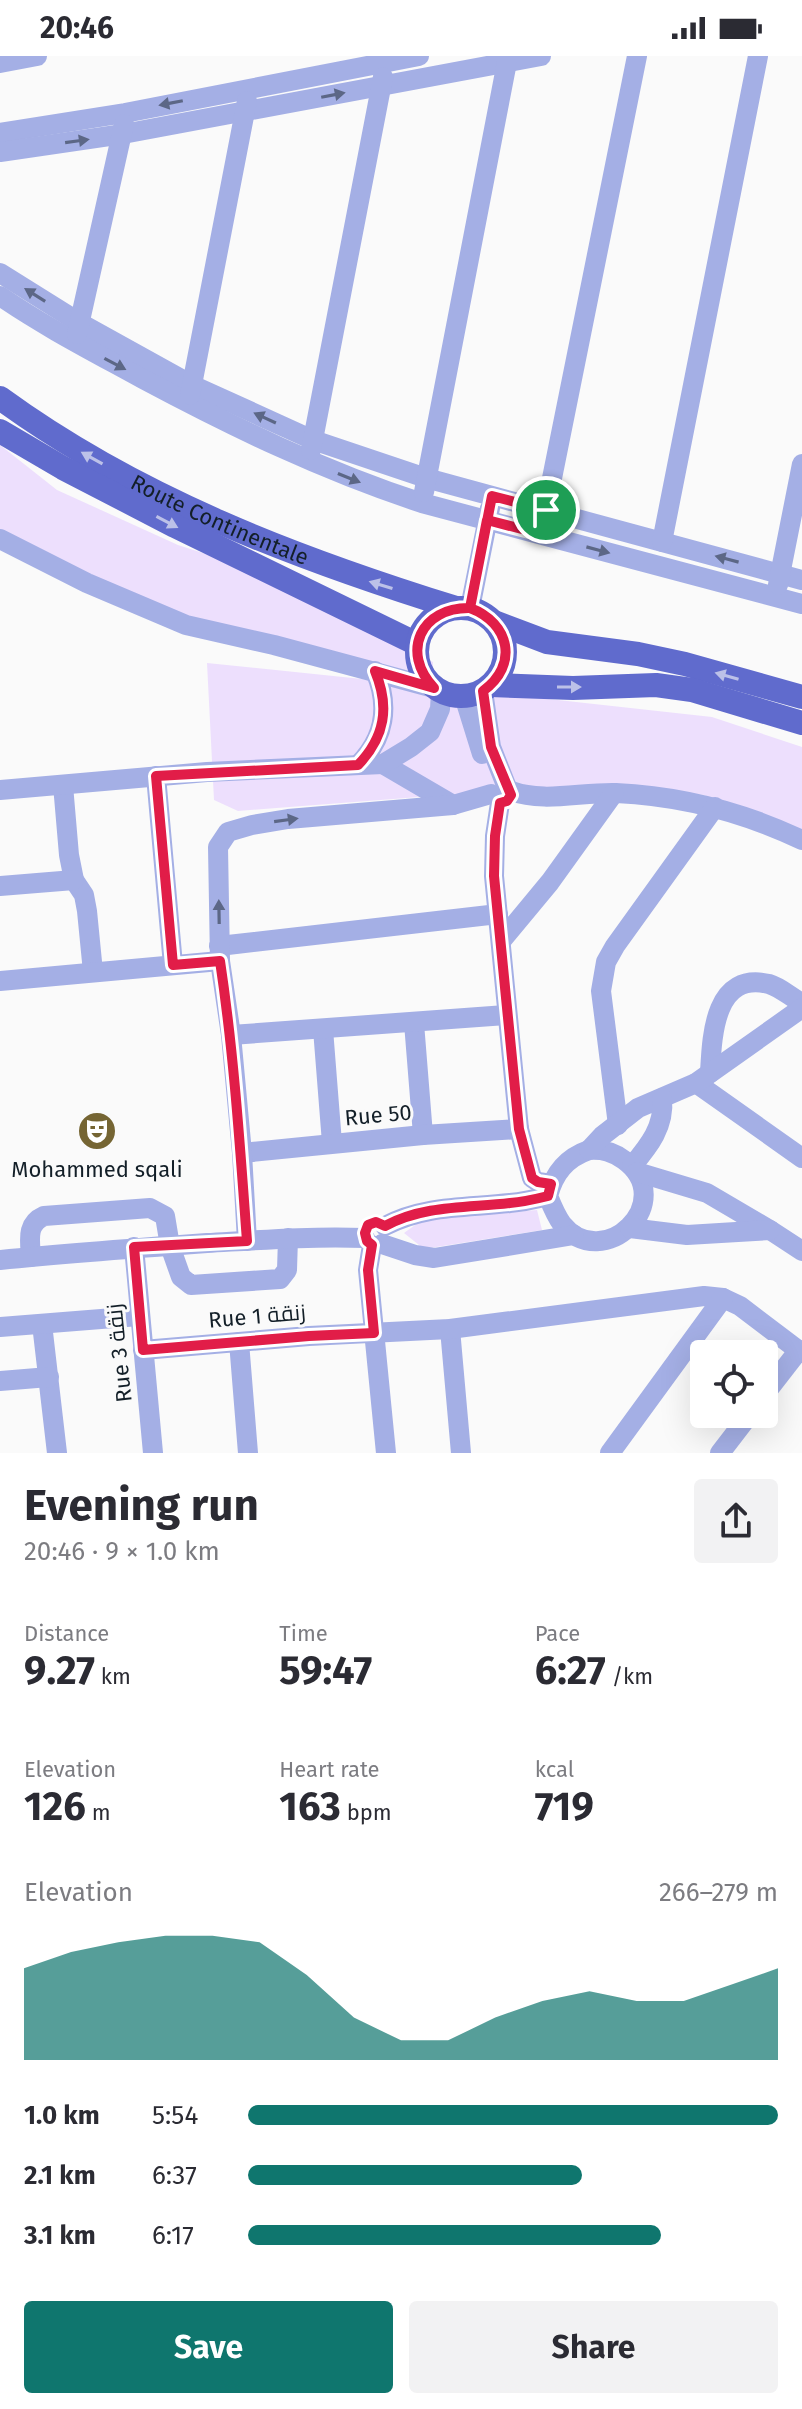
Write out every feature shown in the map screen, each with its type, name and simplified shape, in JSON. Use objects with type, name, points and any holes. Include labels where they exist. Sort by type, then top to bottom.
[{"type":"main road","name":"Route Continentale","points":[[0,398],[74,448],[224,526],[361,579],[463,608]]},
{"type":"main road","name":"Route Continentale","points":[[0,431],[63,468],[188,533],[417,644]]},
{"type":"main road","points":[[463,690],[500,674],[505,661],[505,647],[494,622],[483,613],[463,608],[442,612],[431,620],[417,644],[420,668],[463,690],[656,685],[692,690],[802,723]]},
{"type":"main road","points":[[494,622],[547,642],[638,654],[685,664],[802,697]]},
{"type":"street","points":[[0,63],[37,56]]},
{"type":"street","points":[[0,133],[125,113],[419,56]]},
{"type":"street","points":[[0,152],[247,112],[507,59],[541,56]]},
{"type":"street","points":[[541,534],[637,56]]},
{"type":"street","points":[[662,542],[758,56]]},
{"type":"street","points":[[422,503],[507,59]]},
{"type":"street","points":[[308,461],[384,63]]},
{"type":"street","points":[[190,394],[247,112],[248,88]]},
{"type":"street","points":[[78,333],[123,134],[125,113]]},
{"type":"street","points":[[0,273],[78,333]]},
{"type":"street","points":[[0,296],[78,333],[308,461],[364,484],[422,503],[802,604]]},
{"type":"street","points":[[190,394],[426,478],[802,580]]},
{"type":"street","points":[[776,597],[802,464]]},
{"type":"street","points":[[463,608],[492,496]]},
{"type":"street","points":[[0,539],[87,583],[186,625],[463,690]]},
{"type":"street","points":[[358,765],[376,742],[382,728],[384,699],[375,671]]},
{"type":"street","points":[[0,790],[156,776],[383,764],[430,732],[440,709],[463,690]]},
{"type":"street","points":[[463,690],[481,750],[501,791],[493,859],[519,1129],[532,1178],[550,1190],[563,1226],[574,1235],[603,1241],[617,1237],[630,1228],[639,1216],[643,1201],[642,1186],[634,1169]]},
{"type":"street","points":[[383,764],[453,805]]},
{"type":"street","points":[[156,776],[173,965]]},
{"type":"street","points":[[63,785],[74,880],[86,903],[93,972]]},
{"type":"street","points":[[247,1241],[231,1035],[220,954],[218,847],[228,832],[288,819],[453,805],[501,791],[542,798],[614,793],[687,800],[747,818],[802,840]]},
{"type":"street","points":[[501,941],[550,882],[614,793]]},
{"type":"street","points":[[618,1125],[601,991],[606,962],[715,807]]},
{"type":"street","points":[[0,886],[74,880]]},
{"type":"street","points":[[0,981],[173,965],[220,954],[498,914]]},
{"type":"street","points":[[589,1150],[638,1108],[703,1078],[802,1006],[771,984],[746,984],[731,993],[718,1010],[703,1078]]},
{"type":"street","points":[[231,1035],[506,1015]]},
{"type":"street","points":[[414,1023],[423,1135]]},
{"type":"street","points":[[323,1029],[332,1143]]},
{"type":"street","points":[[703,1078],[802,1158]]},
{"type":"street","points":[[634,1169],[657,1131],[664,1113],[662,1098]]},
{"type":"street","name":"Rue 50","points":[[242,1153],[519,1129]]},
{"type":"street","points":[[386,1453],[368,1270],[376,1238],[403,1216],[513,1203],[550,1190],[557,1172],[578,1154],[603,1150],[616,1154],[634,1169],[707,1193],[802,1251]]},
{"type":"street","points":[[31,1257],[31,1226],[44,1216],[150,1208],[165,1216],[170,1246],[181,1277],[191,1285],[280,1279],[287,1270],[288,1238]]},
{"type":"street","points":[[630,1228],[687,1235],[770,1230]]},
{"type":"street","points":[[0,1260],[134,1247],[322,1236],[376,1238],[415,1255],[434,1258],[574,1235]]},
{"type":"street","name":"Rue 3 زنقة","points":[[134,1247],[153,1453]]},
{"type":"street","name":"Rue 1 زنقة","points":[[143,1350],[309,1336],[450,1329],[704,1296],[723,1298]]},
{"type":"street","points":[[610,1453],[723,1298],[740,1306],[800,1352],[778,1378]]},
{"type":"street","points":[[0,1327],[139,1316]]},
{"type":"street","points":[[42,1324],[57,1453]]},
{"type":"street","points":[[450,1329],[461,1453]]},
{"type":"street","points":[[239,1342],[248,1453]]},
{"type":"street","points":[[0,1381],[49,1377]]},
{"type":"street","points":[[720,1453],[739,1428]]},
{"type":"shaded area","points":[[0,445],[57,490],[178,545],[206,554],[433,662],[433,672],[440,687],[712,717],[802,747],[802,843],[704,795],[643,789],[550,787],[238,811],[214,800],[207,663],[420,685],[228,642],[0,545]]},
{"type":"shaded area","points":[[537,1210],[542,1230],[424,1249],[404,1233],[422,1220]]},
{"type":"place","name":"Mohammed sqali","points":[[97,1131]]},
{"type":"route","points":[[546,510],[492,496],[487,520],[470,608],[442,612],[422,631],[417,644],[420,668],[434,688],[375,671],[384,699],[382,728],[376,742],[358,765],[156,776],[173,965],[220,961],[231,1035],[247,1241],[134,1247],[143,1350],[374,1333],[368,1270],[372,1245],[365,1238],[368,1225],[376,1222],[385,1226],[403,1216],[436,1209],[513,1203],[548,1196],[551,1184],[532,1178],[519,1129],[494,876],[500,803],[510,798],[511,791],[491,747],[483,691],[500,674],[505,661],[505,647],[494,622],[470,608],[487,520],[541,534],[546,510]]}]
